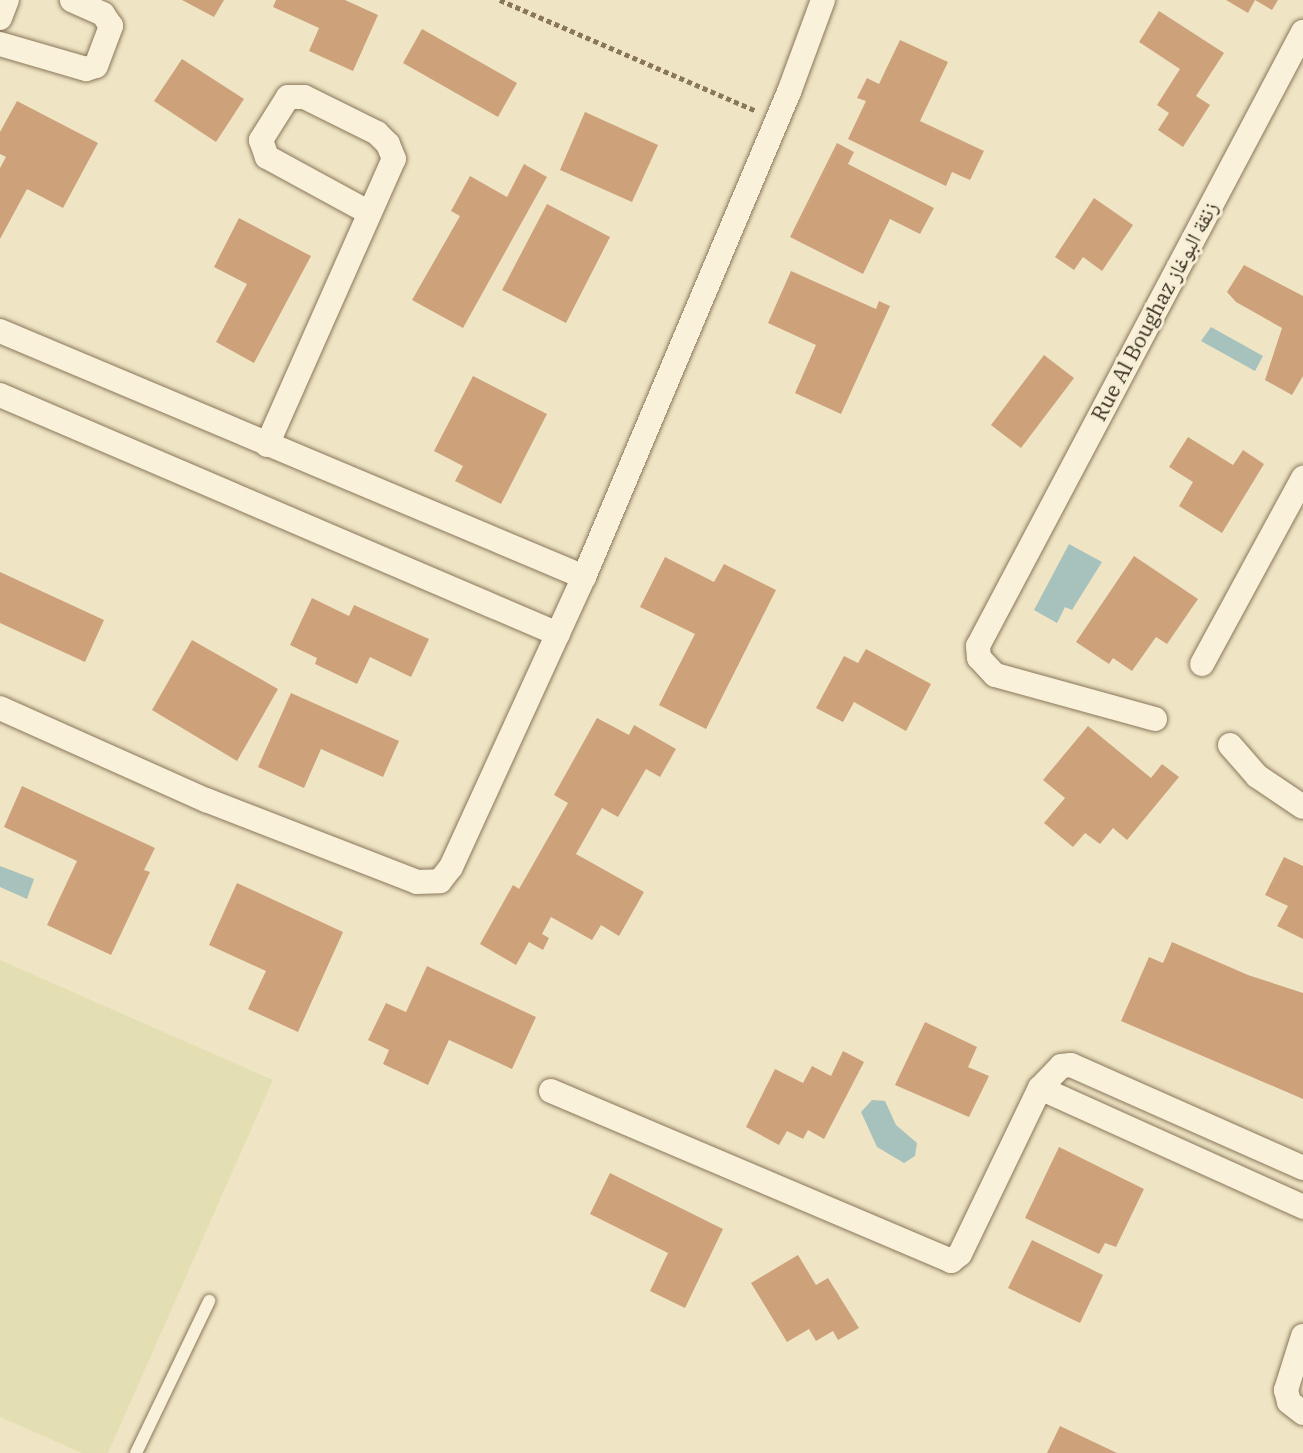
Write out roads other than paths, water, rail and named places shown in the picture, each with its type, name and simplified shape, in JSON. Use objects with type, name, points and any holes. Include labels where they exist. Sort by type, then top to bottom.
[{"type":"street","points":[[0,18],[8,0]]},
{"type":"street","points":[[0,44],[86,69],[96,66],[111,26],[103,14],[72,0]]},
{"type":"street","points":[[0,708],[206,800],[418,882],[433,884],[451,867],[584,577],[777,120],[823,0]]},
{"type":"street","name":"Rue Al Boughaz زنقة البوغاز","points":[[1155,719],[1006,679],[986,668],[978,646],[1004,589],[1303,32]]},
{"type":"street","points":[[267,445],[368,212],[393,164],[388,144],[377,133],[304,97],[288,97],[261,140],[267,157],[368,212]]},
{"type":"street","points":[[0,331],[584,577]]},
{"type":"street","points":[[0,395],[558,634]]},
{"type":"street","points":[[1202,664],[1303,478]]},
{"type":"street","points":[[1230,744],[1257,776],[1303,807]]},
{"type":"street","points":[[551,1091],[951,1261],[960,1254],[1040,1088],[1055,1069],[1072,1065],[1303,1168]]},
{"type":"street","points":[[1040,1088],[1303,1207]]},
{"type":"street","points":[[1296,1407],[1288,1382],[1303,1335]]},
{"type":"lane","points":[[136,1453],[209,1301]]},
{"type":"water","points":[[1211,327],[1263,356],[1255,371],[1201,341]]},
{"type":"water","points":[[1069,544],[1102,562],[1072,610],[1065,607],[1057,623],[1034,610]]},
{"type":"water","points":[[0,866],[34,879],[27,899],[0,887]]},
{"type":"water","points":[[872,1100],[885,1101],[896,1125],[917,1143],[915,1156],[904,1163],[877,1147],[861,1112]]}]
